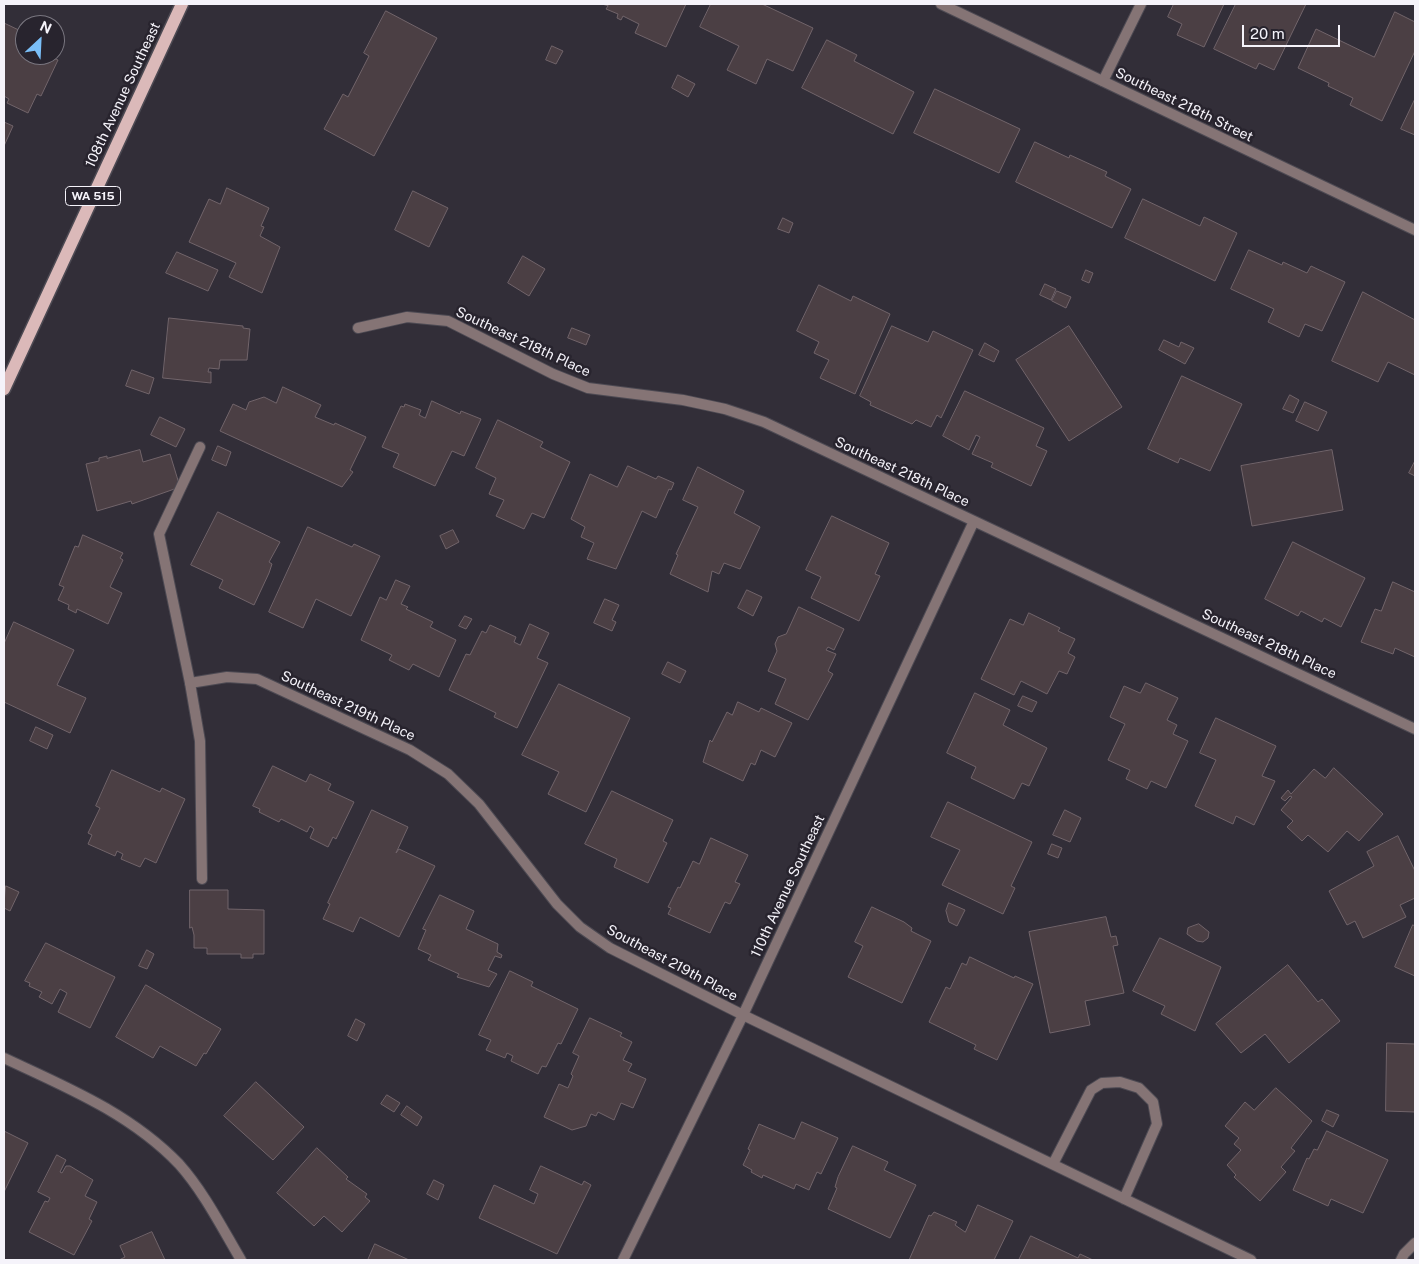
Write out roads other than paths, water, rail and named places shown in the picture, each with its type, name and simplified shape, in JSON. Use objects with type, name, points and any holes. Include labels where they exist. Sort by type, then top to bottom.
[{"type":"main road","name":"108th Avenue Southeast","points":[[4,389],[182,4]]},
{"type":"street","name":"Southeast 218th Street","points":[[941,4],[1415,230]]},
{"type":"street","points":[[1103,81],[1141,4]]},
{"type":"street","name":"Southeast 218th Place","points":[[358,328],[407,317],[448,321],[553,374],[588,388],[684,400],[725,409],[764,422],[1415,729]]},
{"type":"street","points":[[200,447],[159,534],[200,741],[202,879]]},
{"type":"street","name":"110th Avenue Southeast","points":[[623,1260],[743,1015],[974,521]]},
{"type":"street","name":"Southeast 219th Place","points":[[190,683],[227,677],[257,679],[410,750],[448,774],[479,804],[557,904],[580,927],[610,948],[743,1015],[1252,1260]]},
{"type":"street","points":[[4,1058],[111,1109],[146,1135],[179,1165],[214,1213],[241,1260]]},
{"type":"street","points":[[1053,1164],[1091,1090],[1102,1084],[1120,1082],[1139,1088],[1153,1102],[1157,1124],[1124,1199]]},
{"type":"street","points":[[1400,1260],[1415,1243]]}]
